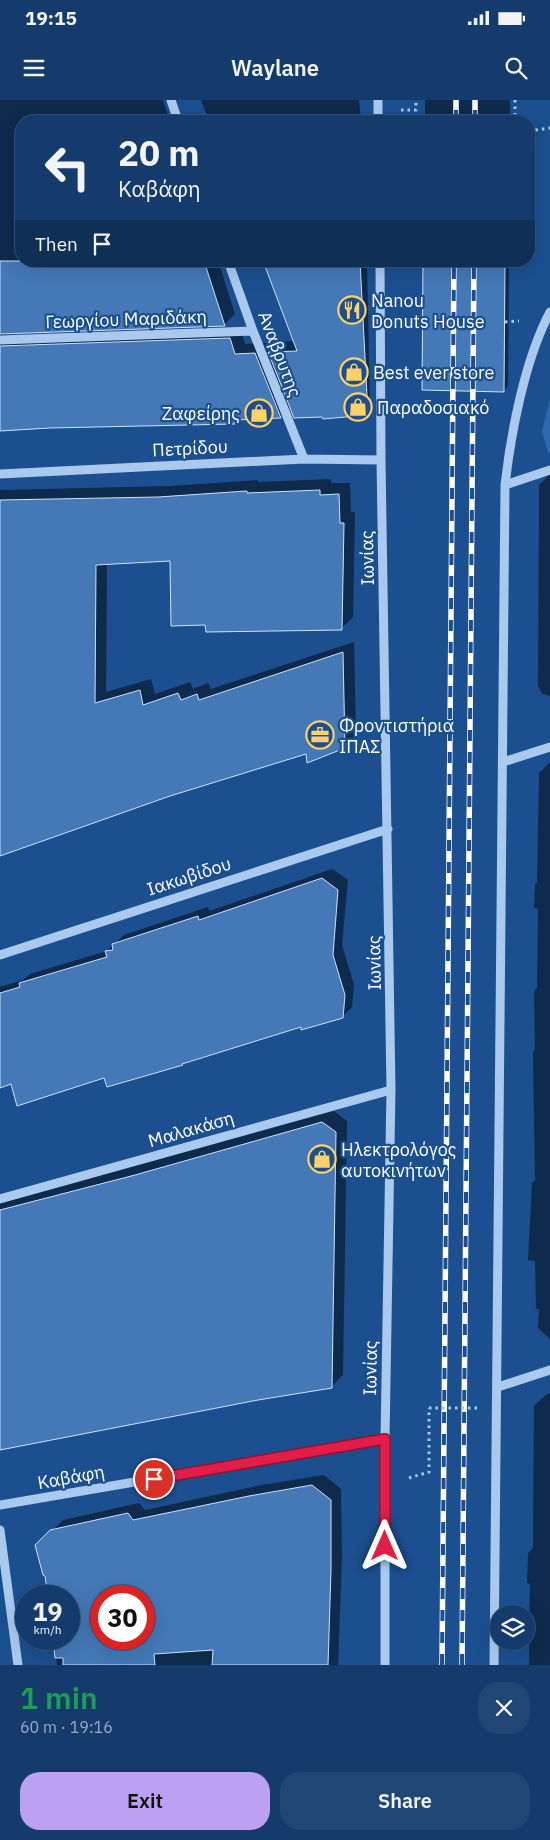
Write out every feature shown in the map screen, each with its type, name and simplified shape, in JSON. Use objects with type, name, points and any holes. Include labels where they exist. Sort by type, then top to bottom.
[{"type":"street","points":[[170,100],[176,115]]},
{"type":"street","points":[[378,100],[378,115]]},
{"type":"street","name":"Αναβρυτης","points":[[230,267],[253,331],[304,458]]},
{"type":"street","name":"Ιωνίας","points":[[380,267],[392,1090],[385,1439],[385,1665]]},
{"type":"street","points":[[494,1665],[505,485],[509,455],[527,372],[550,312]]},
{"type":"street","name":"Γεωργίου Μαριδάκη","points":[[0,340],[253,331]]},
{"type":"street","name":"Πετρίδου","points":[[0,474],[304,458],[382,460]]},
{"type":"street","points":[[505,485],[550,470]]},
{"type":"street","points":[[503,762],[550,747]]},
{"type":"street","name":"Ιακωβίδου","points":[[0,955],[388,829]]},
{"type":"street","name":"Μαλακάση","points":[[0,1199],[392,1090]]},
{"type":"street","points":[[498,1387],[550,1370]]},
{"type":"street","name":"Καβάφη","points":[[0,1505],[385,1439]]},
{"type":"street","points":[[0,1530],[18,1665]]},
{"type":"path","points":[[515,100],[516,115]]},
{"type":"path","points":[[535,130],[550,128]]},
{"type":"path","points":[[429,1472],[429,1408],[479,1408]]},
{"type":"shaded area","points":[[550,399],[550,452],[548,453],[542,431]]},
{"type":"building","points":[[0,261],[15,261],[15,267],[206,267],[225,326],[0,334]]},
{"type":"building","points":[[265,267],[360,267],[368,415],[323,419],[322,417],[294,418],[268,352],[297,351]]},
{"type":"building","points":[[423,267],[505,267],[504,392],[422,390]]},
{"type":"building","points":[[230,338],[235,354],[255,353],[281,418],[235,420],[235,424],[49,428],[0,431],[0,346]]},
{"type":"building","points":[[320,490],[320,495],[339,494],[340,523],[344,523],[342,630],[206,632],[205,625],[171,626],[170,561],[96,565],[95,703],[140,690],[143,705],[178,693],[181,700],[197,694],[199,700],[343,652],[345,748],[307,763],[306,754],[170,796],[0,856],[0,500],[158,497],[247,491],[247,493]]},
{"type":"building","points":[[322,878],[338,890],[333,955],[345,995],[343,1018],[301,1030],[301,1027],[107,1087],[104,1078],[17,1106],[11,1084],[0,1088],[0,993],[20,987],[19,983],[107,957],[105,951],[113,950],[112,944],[198,916],[199,920]]},
{"type":"building","points":[[322,1122],[336,1132],[332,1388],[258,1400],[0,1450],[0,1210],[135,1175]]},
{"type":"building","points":[[312,1485],[331,1500],[328,1665],[212,1665],[213,1650],[154,1654],[155,1665],[63,1665],[63,1658],[55,1658],[54,1650],[80,1650],[80,1585],[46,1585],[35,1545],[50,1530],[128,1513],[133,1520]]},
{"type":"railway","points":[[456,100],[456,115]]},
{"type":"railway","points":[[475,100],[475,115]]},
{"type":"railway","points":[[442,1665],[454,267]]},
{"type":"railway","points":[[462,1665],[474,267]]},
{"type":"place","name":"Nanou Donuts House","points":[[352,310]]},
{"type":"place","name":"Best ever store","points":[[354,372]]},
{"type":"place","name":"Παραδοσιακό","points":[[358,407]]},
{"type":"place","name":"Ζαφείρης","points":[[259,413]]},
{"type":"place","name":"Φροντιστήρια ΙΠΑΣ","points":[[320,735]]},
{"type":"place","name":"Ηλεκτρολόγος αυτοκινήτων","points":[[322,1159]]},
{"type":"route","points":[[154,1479],[385,1439],[385,1546]]}]
